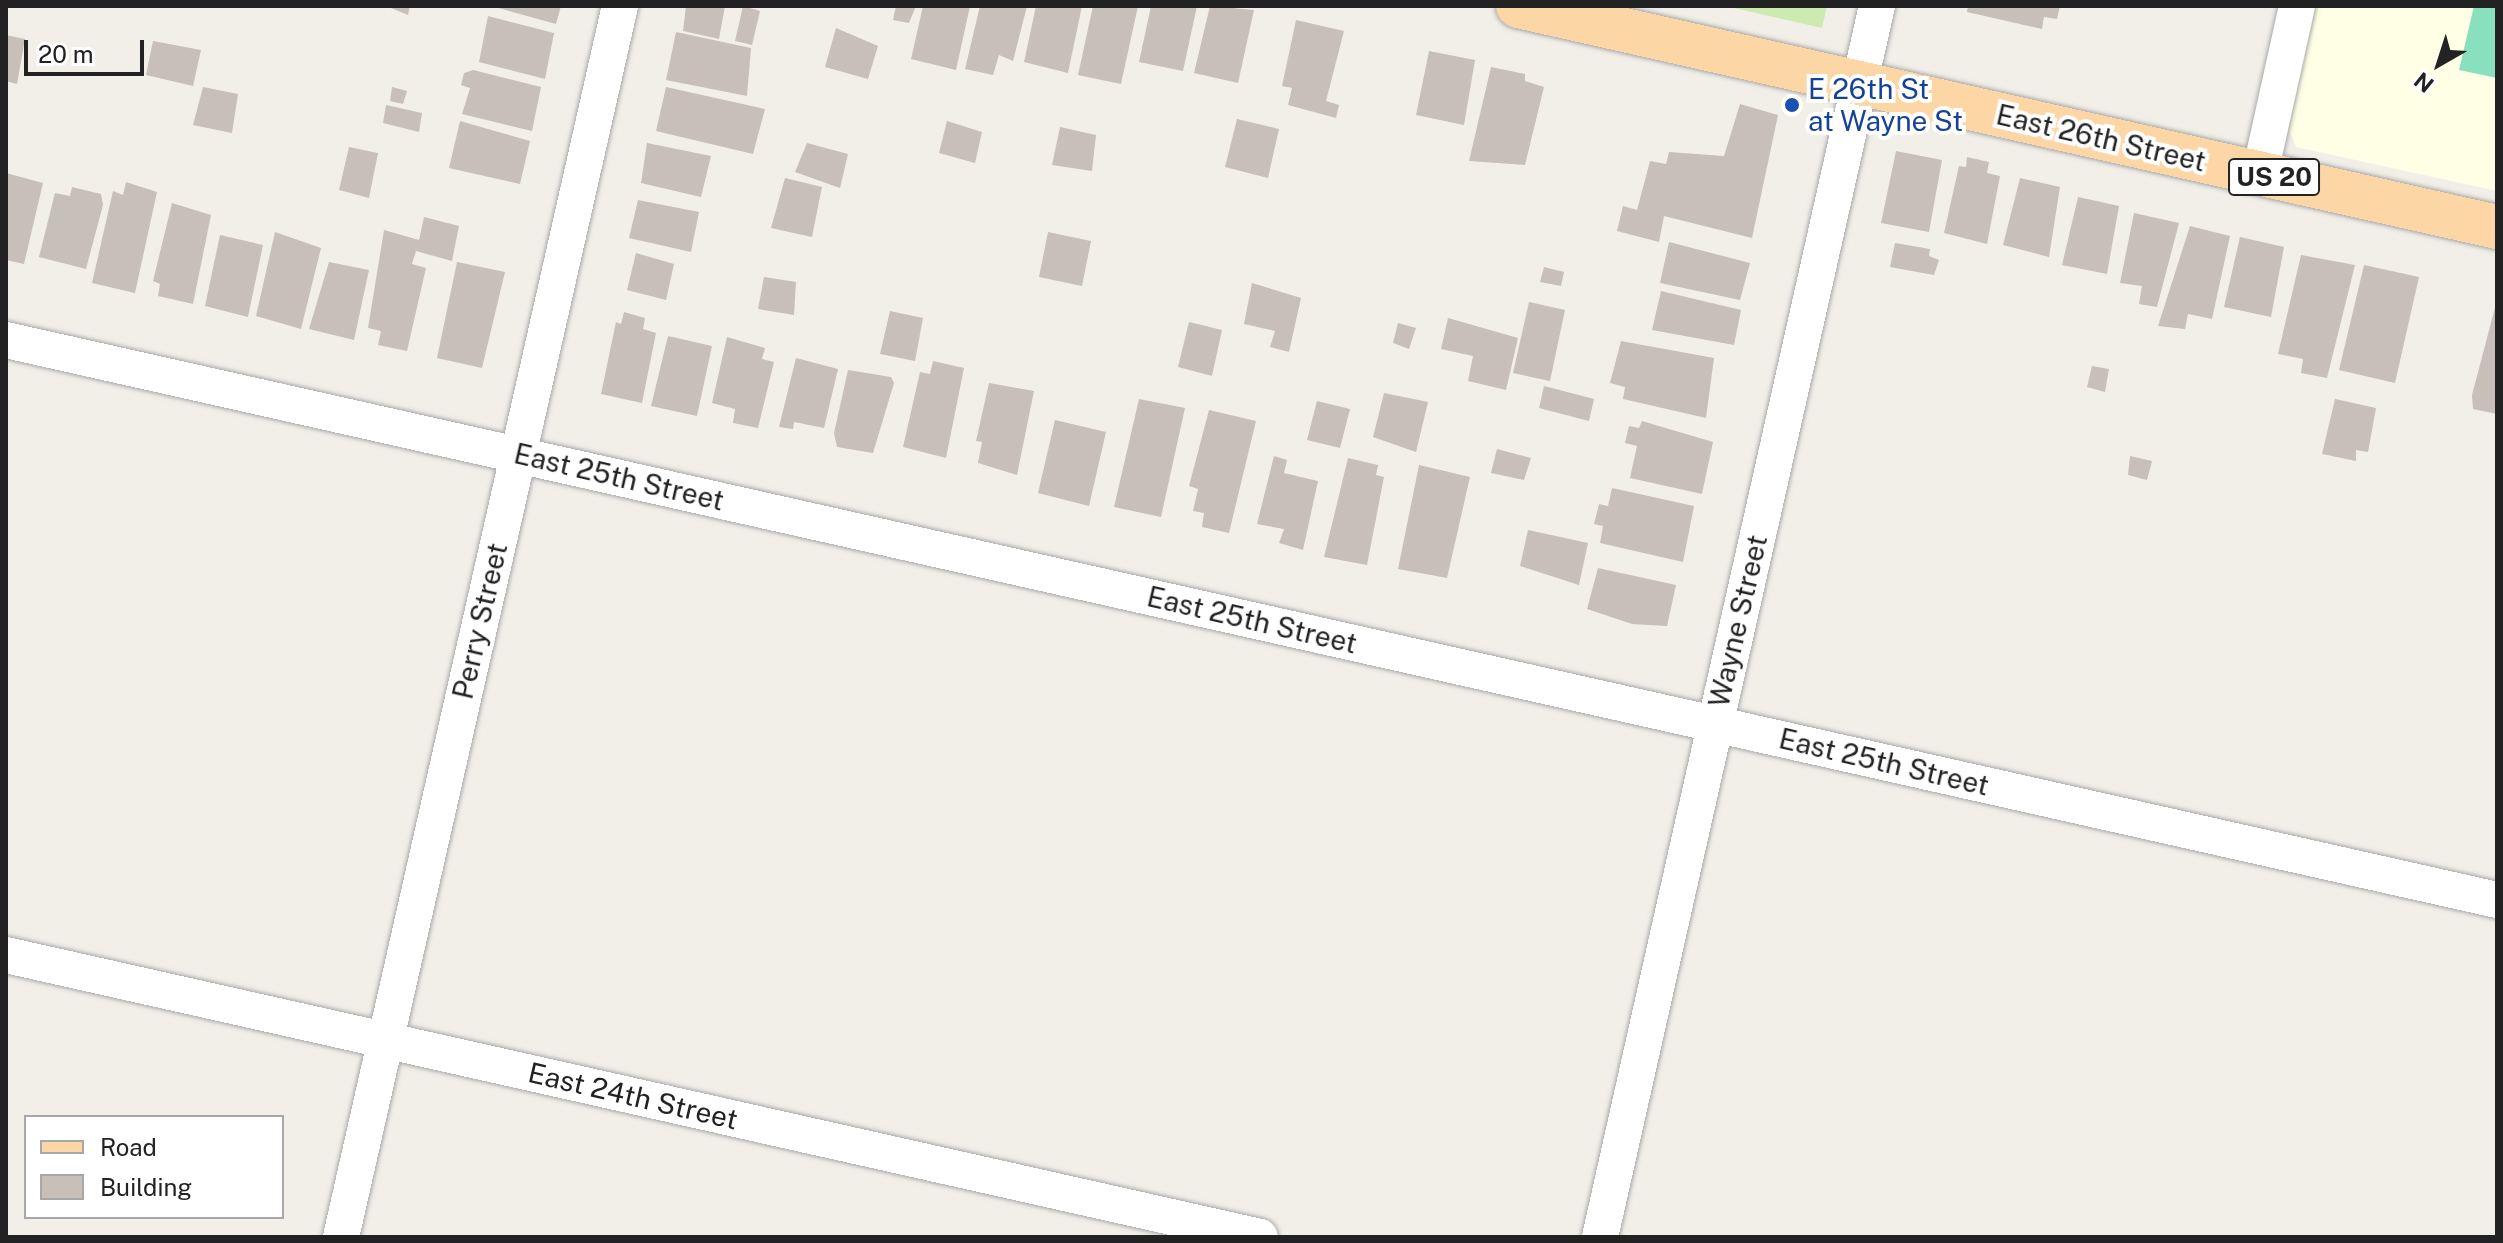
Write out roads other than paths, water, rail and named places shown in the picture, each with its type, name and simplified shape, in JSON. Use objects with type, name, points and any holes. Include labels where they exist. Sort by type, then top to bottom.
[{"type":"main road","name":"East 26th Street","points":[[1518,6],[2497,227]]},
{"type":"street","name":"Perry Street","points":[[341,1237],[620,6]]},
{"type":"street","name":"Wayne Street","points":[[1600,1237],[1877,6]]},
{"type":"street","points":[[2260,173],[2297,6]]},
{"type":"street","name":"East 25th Street","points":[[6,340],[2497,900]]},
{"type":"street","name":"East 24th Street","points":[[6,955],[1260,1237]]},
{"type":"place","name":"E 26th St at Wayne St","points":[[1792,105]]}]
